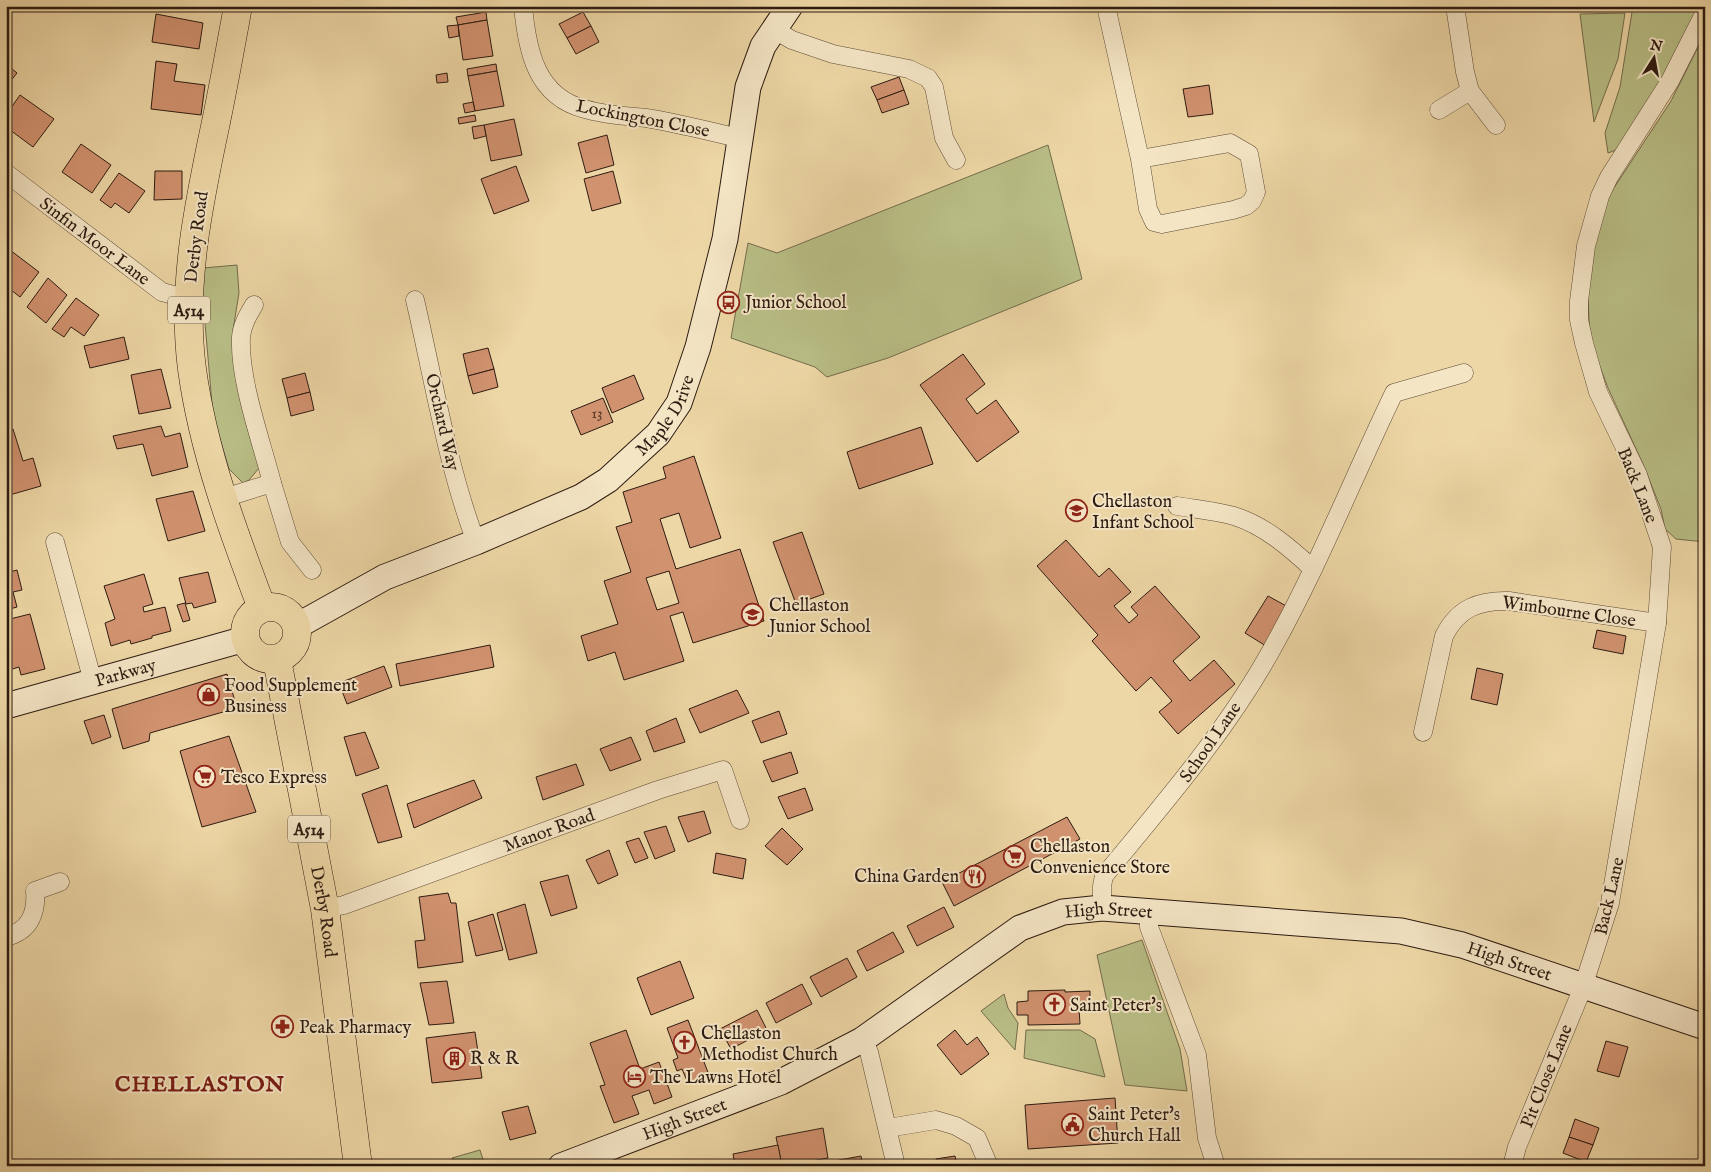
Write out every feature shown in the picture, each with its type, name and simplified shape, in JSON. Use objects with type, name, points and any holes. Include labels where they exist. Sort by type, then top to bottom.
[{"type":"main road","name":"Derby Road","points":[[238,6],[197,218],[189,299],[192,368],[209,452],[262,608]]},
{"type":"main road","points":[[271,607],[285,611],[296,626],[298,636],[295,646],[290,653],[277,660],[266,660],[256,656],[248,647],[245,639],[245,628],[249,619],[262,608],[271,607]]},
{"type":"main road","name":"Derby Road","points":[[277,660],[325,909],[358,1166]]},
{"type":"street","name":"Lockington Close","points":[[523,6],[532,60],[541,79],[550,89],[571,104],[586,110],[662,121],[739,138]]},
{"type":"street","name":"Maple Drive","points":[[296,626],[376,581],[554,510],[608,480],[642,451],[671,417],[679,403],[698,347],[725,238],[748,87],[755,64],[773,29],[790,6]]},
{"type":"street","points":[[1106,6],[1140,159],[1148,209],[1154,222],[1162,224],[1233,210],[1246,206],[1252,201],[1256,192],[1249,154],[1230,142],[1140,159]]},
{"type":"street","points":[[1456,6],[1465,72],[1470,91],[1496,125]]},
{"type":"street","name":"Back Lane","points":[[1583,987],[1610,903],[1657,623],[1662,547],[1638,476],[1598,392],[1579,320],[1581,278],[1588,238],[1600,196],[1609,177],[1670,81],[1705,12]]},
{"type":"street","points":[[773,29],[792,40],[833,54],[909,69],[928,78],[934,87],[944,138],[956,160]]},
{"type":"street","points":[[1439,110],[1470,91]]},
{"type":"street","name":"Sinfin Moor Lane","points":[[6,173],[162,292],[189,299]]},
{"type":"street","name":"Orchard Way","points":[[415,300],[450,457],[464,510],[476,542]]},
{"type":"street","points":[[254,305],[241,335],[248,392],[290,542],[312,570]]},
{"type":"street","name":"School Lane","points":[[1102,908],[1104,876],[1187,776],[1221,729],[1272,649],[1313,569],[1355,474],[1394,393],[1464,373]]},
{"type":"street","points":[[224,498],[272,482]]},
{"type":"street","points":[[1177,506],[1232,516],[1248,522],[1280,540],[1313,569]]},
{"type":"street","points":[[55,542],[93,682]]},
{"type":"street","name":"Wimbourne Close","points":[[1423,732],[1444,636],[1450,624],[1469,607],[1495,601],[1509,601],[1657,623]]},
{"type":"street","name":"Parkway","points":[[6,706],[245,639]]},
{"type":"street","name":"Manor Road","points":[[325,909],[344,904],[658,790],[723,770],[740,820]]},
{"type":"street","points":[[6,937],[20,933],[27,926],[36,902],[35,890],[60,882]]},
{"type":"street","name":"High Street","points":[[562,1166],[781,1082],[862,1040],[1020,928],[1063,912],[1102,908],[1149,910],[1401,930],[1462,945],[1705,1027]]},
{"type":"street","points":[[1149,910],[1149,927],[1196,1055],[1206,1138],[1216,1166]]},
{"type":"street","name":"Pit Close Lane","points":[[1512,1166],[1517,1147],[1583,987]]},
{"type":"street","points":[[862,1040],[869,1052],[896,1166]]},
{"type":"street","points":[[888,1128],[936,1120],[956,1126],[976,1138],[988,1164]]},
{"type":"green space","points":[[1633,6],[1701,6],[1693,26],[1622,148],[1608,153],[1605,133],[1620,87]]},
{"type":"green space","points":[[1625,13],[1618,59],[1594,122],[1580,14]]},
{"type":"green space","points":[[1705,33],[1705,542],[1676,539],[1665,529],[1661,509],[1643,464],[1608,388],[1590,340],[1588,298],[1594,245],[1604,203],[1671,101]]},
{"type":"green space","points":[[1048,145],[1082,279],[888,358],[827,377],[815,367],[731,338],[748,243],[777,253]]},
{"type":"green space","points":[[237,265],[239,293],[233,330],[250,432],[259,468],[249,480],[243,483],[229,469],[213,415],[202,289],[203,268]]},
{"type":"green space","points":[[1142,940],[1180,1049],[1187,1091],[1125,1085],[1097,955]]},
{"type":"green space","points":[[1004,994],[1008,1008],[1018,1023],[1015,1050],[981,1011]]},
{"type":"green space","points":[[1026,1030],[1080,1030],[1095,1039],[1105,1077],[1024,1058]]},
{"type":"green space","points":[[480,1150],[485,1166],[455,1166],[452,1158]]},
{"type":"building","points":[[486,12],[487,20],[458,25],[456,17]]},
{"type":"building","points":[[583,12],[591,26],[567,38],[559,24]]},
{"type":"building","points":[[156,14],[203,23],[199,49],[152,42]]},
{"type":"building","points":[[487,20],[493,56],[463,60],[458,25]]},
{"type":"building","points":[[458,25],[459,36],[449,38],[447,26]]},
{"type":"building","points":[[591,26],[599,42],[576,54],[567,38]]},
{"type":"building","points":[[156,61],[177,64],[174,81],[205,85],[201,115],[151,109]]},
{"type":"building","points":[[6,64],[17,73],[6,87]]},
{"type":"building","points":[[496,64],[497,71],[468,76],[467,69]]},
{"type":"building","points":[[497,71],[504,106],[475,111],[468,76]]},
{"type":"building","points":[[447,73],[448,82],[437,83],[436,75]]},
{"type":"building","points":[[899,77],[904,90],[877,100],[871,87]]},
{"type":"building","points":[[1209,85],[1213,114],[1188,117],[1183,89]]},
{"type":"building","points":[[904,90],[909,104],[882,113],[877,100]]},
{"type":"building","points":[[20,95],[54,119],[33,147],[6,127],[6,115]]},
{"type":"building","points":[[473,102],[475,111],[465,113],[463,104]]},
{"type":"building","points":[[475,115],[476,121],[459,124],[458,118]]},
{"type":"building","points":[[514,119],[522,155],[491,161],[484,125]]},
{"type":"building","points":[[484,125],[486,136],[474,139],[472,127]]},
{"type":"building","points":[[607,135],[614,165],[586,173],[578,143]]},
{"type":"building","points":[[81,144],[111,165],[92,193],[62,172]]},
{"type":"building","points":[[516,166],[529,201],[494,214],[481,179]]},
{"type":"building","points":[[155,171],[182,171],[182,199],[154,200]]},
{"type":"building","points":[[613,171],[621,203],[592,211],[584,179]]},
{"type":"building","points":[[119,173],[145,191],[129,213],[115,203],[111,208],[100,200]]},
{"type":"building","points":[[6,247],[39,272],[20,297],[6,286]]},
{"type":"building","points":[[48,278],[67,295],[46,323],[27,307]]},
{"type":"building","points":[[76,298],[99,315],[84,336],[71,327],[64,337],[52,329]]},
{"type":"building","points":[[124,337],[129,359],[90,368],[84,346]]},
{"type":"building","points":[[488,348],[494,369],[468,376],[463,354]]},
{"type":"building","points":[[963,354],[985,384],[966,399],[977,414],[996,400],[1019,432],[977,462],[920,385]]},
{"type":"building","points":[[161,369],[171,408],[139,414],[131,375]]},
{"type":"building","points":[[494,369],[498,387],[473,394],[468,376]]},
{"type":"building","points":[[305,373],[310,392],[287,398],[282,379]]},
{"type":"building","points":[[634,375],[644,399],[612,413],[602,388]]},
{"type":"building","points":[[310,392],[314,410],[291,416],[287,398]]},
{"type":"building","points":[[603,398],[613,422],[581,435],[571,411]]},
{"type":"building","points":[[161,426],[165,437],[180,433],[188,467],[152,476],[143,444],[117,449],[113,436]]},
{"type":"building","points":[[921,427],[933,464],[859,489],[847,452]]},
{"type":"building","points":[[13,429],[23,461],[33,458],[41,486],[6,496],[6,431]]},
{"type":"building","points":[[694,456],[721,538],[690,548],[679,513],[660,519],[676,569],[740,549],[764,621],[693,643],[683,612],[670,616],[684,661],[624,680],[615,652],[588,661],[581,636],[618,624],[604,581],[631,572],[616,527],[632,522],[623,492],[666,478],[663,467]],"holes":[[[669,571],[679,603],[657,610],[646,578]]]},
{"type":"building","points":[[193,491],[205,531],[168,541],[156,499]]},
{"type":"building","points":[[802,532],[824,594],[796,604],[773,542]]},
{"type":"building","points":[[1066,540],[1099,577],[1109,568],[1131,592],[1114,606],[1129,623],[1138,615],[1131,607],[1155,586],[1200,637],[1173,661],[1190,681],[1214,660],[1235,684],[1178,734],[1159,712],[1172,701],[1151,677],[1136,691],[1092,641],[1098,635],[1037,566]]},
{"type":"building","points":[[17,570],[22,590],[13,592],[17,607],[6,610],[6,573]]},
{"type":"building","points":[[208,572],[216,602],[194,608],[192,603],[186,604],[179,578]]},
{"type":"building","points":[[144,574],[153,604],[143,607],[144,612],[165,607],[171,631],[131,644],[130,640],[111,646],[105,623],[115,619],[104,586]]},
{"type":"building","points":[[1268,596],[1290,608],[1266,646],[1245,633]]},
{"type":"building","points":[[185,603],[190,620],[183,622],[177,605]]},
{"type":"building","points":[[30,614],[45,669],[21,675],[19,667],[6,671],[6,620]]},
{"type":"building","points":[[1597,630],[1626,636],[1623,654],[1593,648]]},
{"type":"building","points":[[490,645],[494,667],[400,686],[396,664]]},
{"type":"building","points":[[384,666],[392,687],[347,704],[339,683]]},
{"type":"building","points":[[1477,668],[1503,674],[1497,705],[1471,699]]},
{"type":"building","points":[[227,674],[237,708],[150,733],[149,741],[123,749],[112,709]]},
{"type":"building","points":[[737,690],[749,713],[700,733],[689,709]]},
{"type":"building","points":[[779,711],[787,734],[761,743],[752,721]]},
{"type":"building","points":[[104,715],[111,737],[92,744],[84,721]]},
{"type":"building","points":[[676,718],[685,742],[654,752],[646,731]]},
{"type":"building","points":[[365,732],[379,768],[356,776],[344,737]]},
{"type":"building","points":[[229,736],[256,812],[202,827],[180,751]]},
{"type":"building","points":[[631,737],[641,760],[610,771],[600,749]]},
{"type":"building","points":[[791,752],[798,773],[772,782],[763,761]]},
{"type":"building","points":[[576,764],[584,785],[543,800],[536,777]]},
{"type":"building","points":[[474,780],[482,798],[414,828],[407,804]]},
{"type":"building","points":[[387,785],[402,837],[378,843],[362,794]]},
{"type":"building","points":[[805,788],[813,810],[788,819],[778,797]]},
{"type":"building","points":[[704,811],[711,833],[688,842],[678,817]]},
{"type":"building","points":[[1067,817],[1080,839],[954,906],[942,882]]},
{"type":"building","points":[[666,826],[675,851],[655,859],[644,832]]},
{"type":"building","points":[[782,828],[803,849],[787,865],[765,846]]},
{"type":"building","points":[[639,838],[648,858],[635,863],[626,842]]},
{"type":"building","points":[[609,850],[618,875],[598,884],[586,860]]},
{"type":"building","points":[[716,853],[746,859],[743,879],[713,873]]},
{"type":"building","points":[[568,875],[577,908],[551,916],[540,882]]},
{"type":"building","points":[[448,893],[451,903],[456,903],[463,962],[418,968],[415,941],[425,940],[419,897]]},
{"type":"building","points":[[525,904],[537,953],[509,960],[497,913]]},
{"type":"building","points":[[944,907],[954,927],[917,946],[907,926]]},
{"type":"building","points":[[493,914],[503,950],[476,956],[468,922]]},
{"type":"building","points":[[893,932],[904,952],[867,971],[857,951]]},
{"type":"building","points":[[847,958],[857,977],[821,997],[810,977]]},
{"type":"building","points":[[680,961],[694,998],[651,1015],[637,978]]},
{"type":"building","points":[[447,981],[454,1023],[429,1025],[420,983]]},
{"type":"building","points":[[802,984],[812,1004],[776,1023],[766,1003]]},
{"type":"building","name":"Saint Peter's","points":[[1065,990],[1065,992],[1090,991],[1090,1008],[1079,1008],[1080,1024],[1028,1025],[1028,1015],[1017,1015],[1017,1002],[1028,1001],[1028,991]]},
{"type":"building","points":[[757,1010],[767,1030],[731,1049],[720,1029]]},
{"type":"building","name":"Chellaston Methodist Church","points":[[688,1020],[709,1075],[688,1083],[682,1069],[677,1071],[673,1060],[678,1058],[667,1028]]},
{"type":"building","name":"The Lawns Hotel","points":[[626,1030],[640,1069],[659,1062],[672,1097],[654,1104],[649,1090],[632,1096],[639,1114],[614,1123],[600,1086],[605,1085],[590,1043]]},
{"type":"building","points":[[955,1030],[967,1045],[977,1037],[989,1054],[961,1075],[937,1045]]},
{"type":"building","name":"R & R","points":[[475,1032],[482,1078],[432,1083],[426,1038]]},
{"type":"building","points":[[1606,1041],[1628,1047],[1619,1077],[1597,1071]]},
{"type":"building","name":"Saint Peter's Church Hall","points":[[1115,1098],[1118,1143],[1028,1149],[1025,1105]]},
{"type":"building","points":[[528,1106],[536,1133],[510,1140],[502,1112]]},
{"type":"building","points":[[1575,1119],[1599,1128],[1593,1145],[1569,1137]]},
{"type":"building","points":[[823,1128],[828,1158],[782,1166],[776,1137]]},
{"type":"building","points":[[1569,1137],[1593,1145],[1586,1162],[1563,1153]]},
{"type":"building","points":[[778,1145],[782,1166],[735,1166],[733,1154]]},
{"type":"building","points":[[861,1156],[863,1166],[835,1166],[834,1161]]},
{"type":"building","points":[[955,1156],[957,1166],[938,1166],[936,1159]]},
{"type":"place","name":"Junior School","points":[[729,302]]},
{"type":"place","name":"Chellaston Infant School","points":[[1076,511]]},
{"type":"place","name":"Chellaston Junior School","points":[[753,615]]},
{"type":"place","name":"Food Supplement Business","points":[[208,695]]},
{"type":"place","name":"Tesco Express","points":[[205,777]]},
{"type":"place","name":"Chellaston Convenience Store","points":[[1014,856]]},
{"type":"place","name":"China Garden","points":[[975,876]]},
{"type":"place","name":"Saint Peter's","points":[[1054,1005]]},
{"type":"place","name":"Peak Pharmacy","points":[[283,1027]]},
{"type":"place","name":"Chellaston Methodist Church","points":[[685,1043]]},
{"type":"place","name":"R & R","points":[[454,1058]]},
{"type":"place","name":"The Lawns Hotel","points":[[634,1077]]},
{"type":"place","name":"Saint Peter's Church Hall","points":[[1072,1124]]},
{"type":"district","name":"CHELLASTON","points":[[200,1083]]}]
